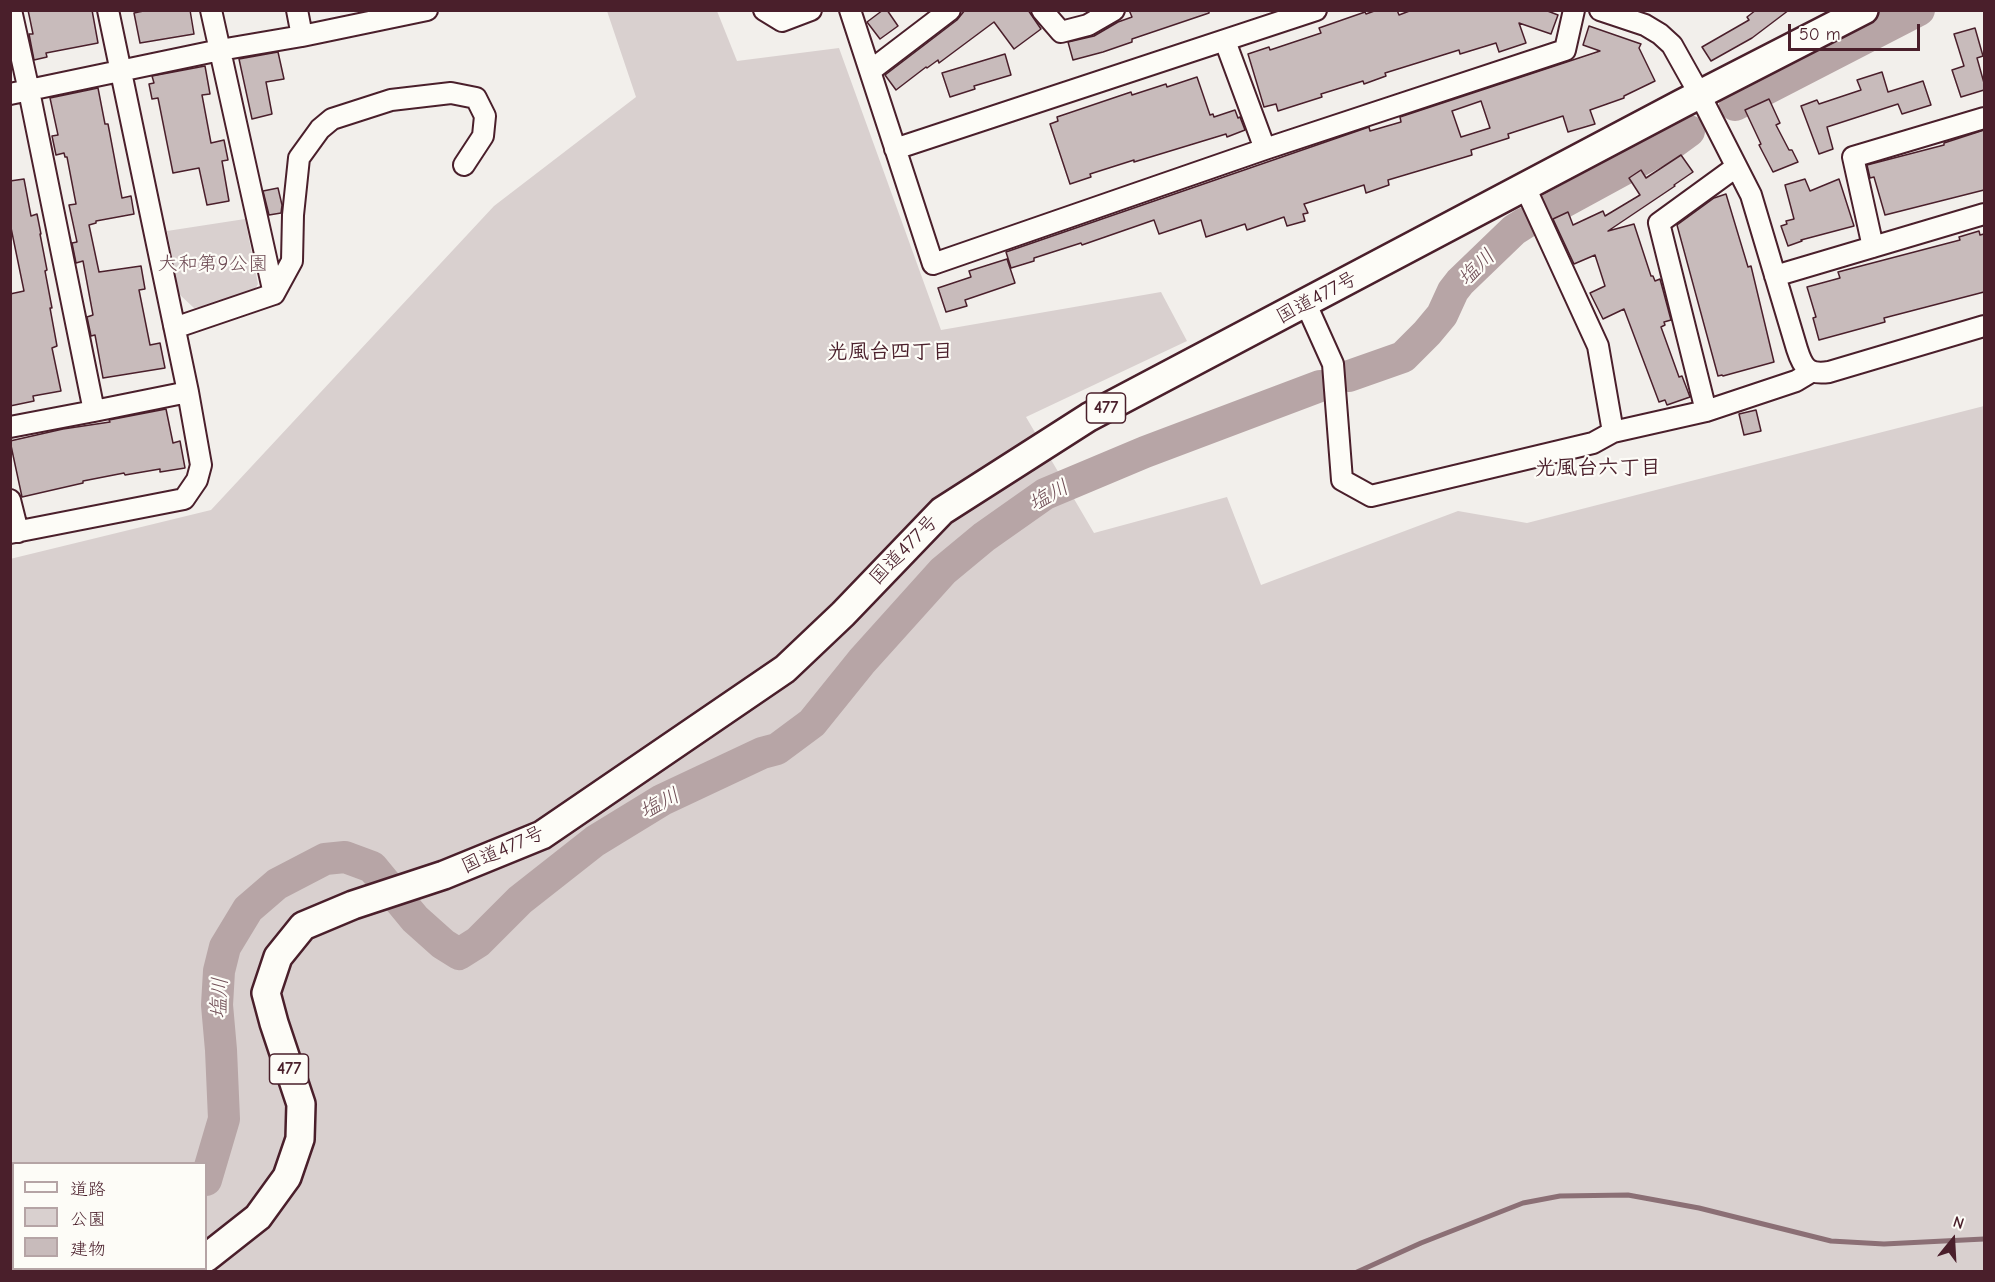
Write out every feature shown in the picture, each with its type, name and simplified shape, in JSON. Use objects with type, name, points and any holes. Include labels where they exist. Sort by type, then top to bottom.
[{"type":"highway","name":"国道477号","points":[[207,1257],[258,1217],[287,1177],[300,1139],[301,1104],[266,993],[278,957],[303,926],[369,900],[444,875],[542,835],[785,669],[843,614],[942,511],[1089,417],[1864,10]]},
{"type":"street","points":[[11,10],[20,92],[94,411]]},
{"type":"street","points":[[10,500],[14,532],[184,499],[197,480],[201,465],[188,392],[108,10]]},
{"type":"street","points":[[211,10],[274,294]]},
{"type":"street","points":[[297,10],[302,36]]},
{"type":"street","points":[[20,92],[428,10]]},
{"type":"street","points":[[764,10],[782,21],[810,10]]},
{"type":"street","points":[[850,10],[933,264],[1265,149],[1565,50],[1574,10]]},
{"type":"street","points":[[870,71],[950,10]]},
{"type":"street","points":[[1042,10],[1060,32],[1088,25],[1114,10]]},
{"type":"street","points":[[895,149],[1316,10]]},
{"type":"street","points":[[1600,10],[1645,25],[1672,45],[1751,195],[1799,356],[1811,372],[1829,372],[1984,326]]},
{"type":"street","points":[[1224,41],[1265,149]]},
{"type":"street","points":[[174,326],[274,294],[292,261],[293,216],[299,158],[320,129],[332,119],[391,100],[451,93],[476,98],[485,116],[483,136],[464,165]]},
{"type":"street","points":[[1873,247],[1853,157],[1984,118]]},
{"type":"street","points":[[1706,411],[1659,223],[1736,167]]},
{"type":"street","points":[[1525,187],[1598,346],[1613,432]]},
{"type":"street","points":[[1775,276],[1984,214]]},
{"type":"street","points":[[1306,304],[1333,364],[1342,480],[1371,496],[1593,443],[1613,432],[1706,411],[1796,381],[1811,372]]},
{"type":"street","points":[[10,427],[188,392]]},
{"type":"green space","points":[[607,11],[717,11],[737,61],[839,48],[941,330],[1161,292],[1187,341],[1026,417],[1094,533],[1227,497],[1261,585],[1458,511],[1527,523],[1984,406],[1984,1271],[11,1271],[10,559],[211,510],[494,206],[636,97]]},
{"type":"green space","name":"大和第9公園","points":[[245,219],[258,284],[251,296],[194,308],[179,294],[167,231]]},
{"type":"building","points":[[28,10],[92,10],[98,43],[46,53],[47,57],[34,60],[29,34],[33,34]]},
{"type":"building","points":[[148,10],[190,10],[194,34],[140,43],[134,13]]},
{"type":"building","points":[[883,10],[887,10],[898,26],[880,39],[867,22]]},
{"type":"building","points":[[965,10],[1028,10],[1041,29],[1014,49],[994,22],[939,63],[938,60],[926,67],[896,90],[885,75],[957,20]]},
{"type":"building","points":[[1129,10],[1209,10],[1209,13],[1132,39],[1132,42],[1073,60],[1068,42],[1094,36],[1132,17]]},
{"type":"building","points":[[1377,10],[1397,10],[1399,15],[1412,10],[1545,10],[1558,15],[1551,34],[1519,23],[1526,43],[1499,52],[1496,43],[1460,54],[1459,50],[1385,73],[1386,76],[1364,84],[1363,81],[1321,94],[1322,97],[1278,111],[1276,104],[1264,107],[1248,54],[1269,47],[1270,50],[1321,33],[1319,28]]},
{"type":"building","points":[[1756,10],[1789,10],[1752,38],[1711,61],[1702,47],[1749,20],[1747,17]]},
{"type":"building","points":[[1589,26],[1641,44],[1639,48],[1655,81],[1624,98],[1590,110],[1595,124],[1568,132],[1563,116],[1508,134],[1509,138],[1471,150],[1472,155],[1388,180],[1389,185],[1366,193],[1364,185],[1304,204],[1308,213],[1303,214],[1305,221],[1287,226],[1284,217],[1247,230],[1245,224],[1206,237],[1201,220],[1159,234],[1154,220],[1082,245],[1081,243],[1034,258],[1034,261],[1011,268],[1006,252],[1369,127],[1370,131],[1401,122],[1400,117],[1600,51],[1583,45]],"holes":[[[1481,101],[1490,128],[1461,137],[1452,111]]]},
{"type":"building","points":[[1975,28],[1983,56],[1977,58],[1984,90],[1961,97],[1952,70],[1964,66],[1954,34]]},
{"type":"building","points":[[278,52],[284,79],[266,82],[272,114],[252,119],[239,59]]},
{"type":"building","points":[[1005,54],[1011,75],[974,86],[975,89],[950,97],[942,73]]},
{"type":"building","points":[[205,66],[210,94],[202,95],[211,143],[224,140],[228,160],[222,161],[229,201],[207,205],[199,168],[173,173],[158,98],[152,99],[149,84],[154,83],[152,76]]},
{"type":"building","points":[[1882,72],[1888,92],[1923,81],[1931,105],[1902,114],[1898,104],[1827,127],[1833,149],[1819,154],[1801,106],[1817,100],[1819,104],[1861,90],[1857,80]]},
{"type":"building","points":[[1197,77],[1210,115],[1213,114],[1214,117],[1235,110],[1245,130],[1227,137],[1226,134],[1134,162],[1134,160],[1090,174],[1091,177],[1070,184],[1050,124],[1058,121],[1057,117],[1131,92],[1132,95]]},
{"type":"building","points":[[98,88],[105,124],[108,124],[122,198],[131,196],[134,214],[96,221],[89,225],[99,272],[141,266],[145,289],[139,290],[150,345],[160,343],[165,368],[103,378],[95,335],[91,336],[87,317],[93,315],[83,261],[76,263],[72,243],[77,242],[69,205],[76,204],[67,157],[64,153],[56,155],[52,136],[58,135],[50,98]]},
{"type":"building","points":[[1769,99],[1780,123],[1776,125],[1798,162],[1773,172],[1745,110]]},
{"type":"building","points":[[1984,130],[1984,190],[1885,215],[1874,177],[1870,178],[1867,165],[1944,145],[1944,143]]},
{"type":"building","points":[[1681,155],[1693,172],[1608,231],[1634,224],[1651,276],[1655,281],[1660,279],[1671,320],[1664,322],[1665,325],[1661,327],[1679,377],[1682,376],[1690,397],[1667,405],[1665,400],[1659,402],[1624,309],[1603,319],[1590,293],[1605,286],[1595,255],[1574,264],[1553,219],[1568,212],[1573,225],[1603,211],[1605,216],[1640,195],[1629,178],[1641,170],[1646,178]]},
{"type":"building","points":[[24,179],[31,216],[37,214],[41,234],[57,346],[52,348],[61,391],[33,396],[34,401],[10,406],[10,294],[24,291],[10,223],[10,181]]},
{"type":"building","points":[[1805,179],[1810,191],[1839,179],[1854,226],[1801,240],[1788,246],[1781,226],[1787,224],[1786,221],[1794,219],[1785,185]]},
{"type":"building","points":[[278,188],[282,205],[281,213],[269,215],[263,191]]},
{"type":"building","points":[[1726,194],[1748,267],[1751,266],[1774,362],[1718,376],[1677,225],[1714,198]]},
{"type":"building","points":[[1979,231],[1980,235],[1984,234],[1984,292],[1884,318],[1885,322],[1819,340],[1813,318],[1816,317],[1807,287],[1840,278],[1838,272],[1960,240],[1959,237]]},
{"type":"building","points":[[1007,259],[1015,283],[965,300],[967,306],[946,312],[938,288],[971,277],[969,271]]},
{"type":"building","points":[[166,409],[173,443],[180,441],[185,468],[160,472],[160,469],[125,475],[124,473],[22,497],[10,441]]},
{"type":"building","points":[[1756,410],[1761,431],[1744,435],[1739,414]]},
{"type":"waterway","name":"塩川","points":[[1735,105],[1919,10]]},
{"type":"waterway","name":"塩川","points":[[1551,209],[1674,142],[1689,131]]},
{"type":"waterway","name":"塩川","points":[[1349,376],[1403,357],[1442,315],[1453,291],[1460,282],[1514,230],[1525,223]]},
{"type":"waterway","name":"塩川","points":[[207,1177],[224,1119],[217,1005],[219,971],[225,947],[248,909],[277,884],[325,859],[345,857],[372,867],[415,919],[443,944],[459,954],[478,942],[520,900],[595,841],[662,800],[762,753],[777,749],[812,723],[862,661],[943,571],[984,537],[1045,494],[1145,452],[1320,386]]},
{"type":"waterway","points":[[1357,1272],[1421,1243],[1523,1203],[1560,1196],[1628,1195],[1699,1208],[1831,1241],[1884,1244],[1984,1239]]},
{"type":"waterway","name":"塩川","points":[[10,1253],[12,1249]]},
{"type":"district","name":"光風台四丁目","points":[[890,352]]},
{"type":"district","name":"光風台六丁目","points":[[1598,468]]}]
